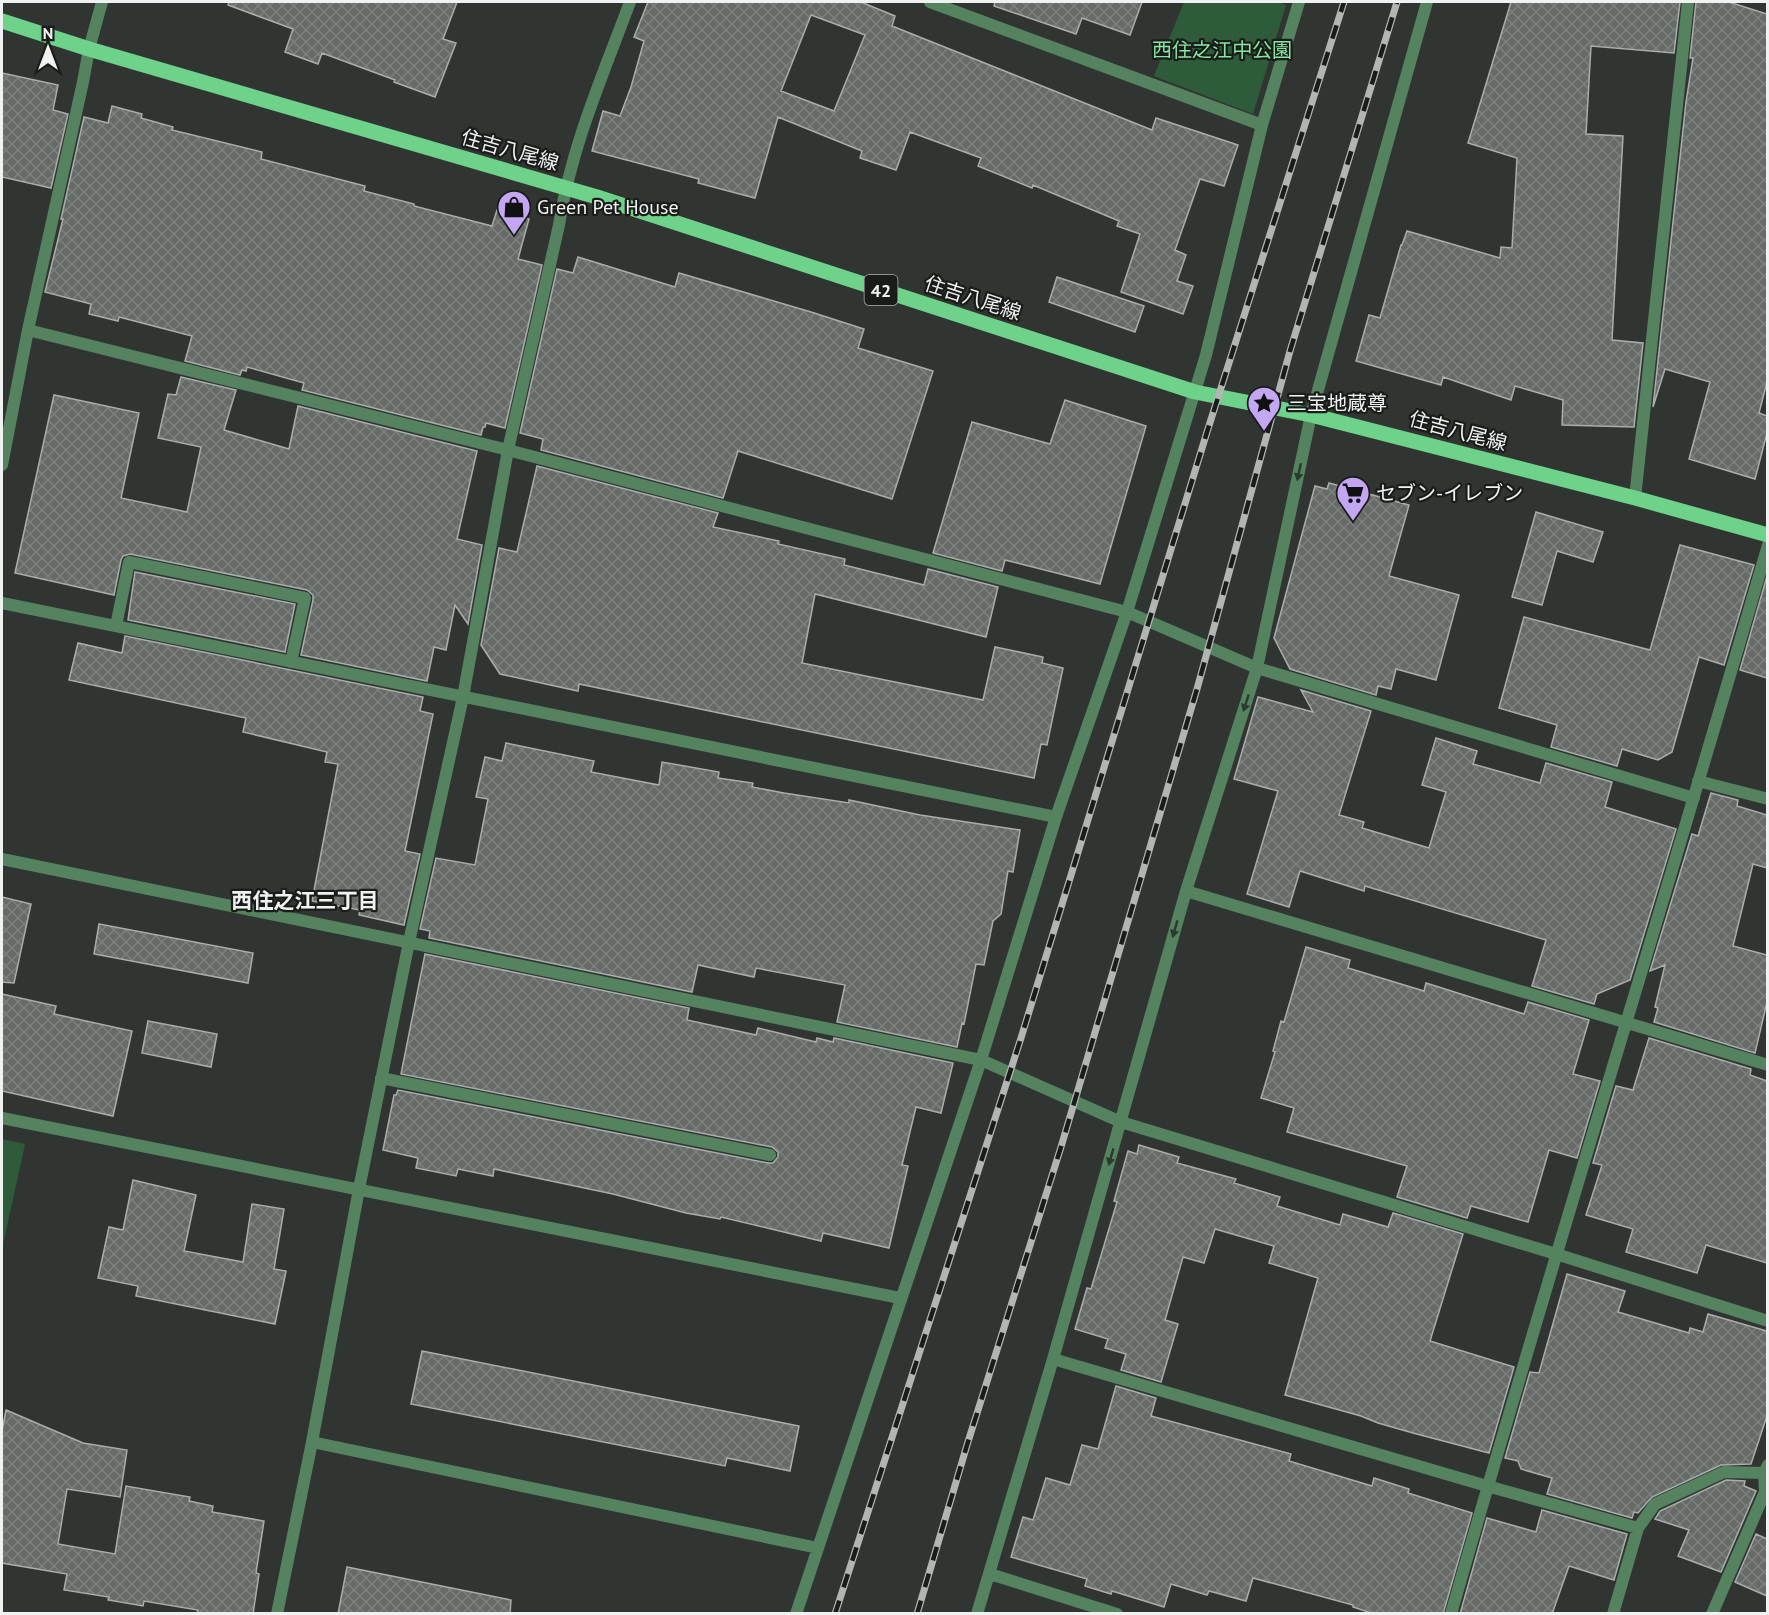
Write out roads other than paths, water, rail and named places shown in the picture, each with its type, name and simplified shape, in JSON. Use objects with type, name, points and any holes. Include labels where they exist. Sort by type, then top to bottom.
[{"type":"main road","name":"住吉八尾線","points":[[2,21],[565,188],[1195,392],[1311,415],[1635,498],[1767,535]]},
{"type":"street","points":[[2,465],[28,330],[81,94],[89,48],[102,2]]},
{"type":"street","points":[[277,1614],[312,1442],[358,1189],[463,697],[508,450],[559,225],[565,188],[573,157],[630,2]]},
{"type":"street","points":[[930,2],[1262,125]]},
{"type":"street","points":[[796,1614],[981,1060],[1056,817],[1127,612],[1206,355],[1262,125],[1299,2]]},
{"type":"street","points":[[978,1614],[1186,891],[1257,668],[1311,415],[1427,2]]},
{"type":"street","points":[[1635,498],[1688,2]]},
{"type":"street","points":[[28,330],[508,450],[1127,612],[1257,668],[1694,798]]},
{"type":"street","points":[[1451,1614],[1767,545]]},
{"type":"street","points":[[116,626],[129,562],[305,598],[291,662]]},
{"type":"street","points":[[2,603],[1056,817]]},
{"type":"street","points":[[1698,781],[1767,799]]},
{"type":"street","points":[[2,859],[981,1060],[1121,1122],[1556,1254],[1767,1321]]},
{"type":"street","points":[[1186,891],[1767,1065]]},
{"type":"street","points":[[381,1078],[771,1155]]},
{"type":"street","points":[[2,1118],[900,1298]]},
{"type":"street","points":[[1053,1359],[1638,1528]]},
{"type":"street","points":[[312,1442],[818,1548]]},
{"type":"street","points":[[1613,1614],[1638,1528],[1655,1504],[1724,1472],[1766,1469],[1765,1492],[1712,1614]]},
{"type":"street","points":[[990,1574],[1117,1614]]},
{"type":"railway","points":[[835,1614],[1021,1038],[1207,432],[1344,2]]},
{"type":"railway","points":[[917,1614],[967,1445],[1061,1147],[1197,689],[1290,351],[1397,2]]},
{"type":"place","name":"Green Pet House","points":[[514,236]]},
{"type":"place","name":"三宝地蔵尊","points":[[1264,432]]},
{"type":"place","name":"セブン-イレブン","points":[[1353,522]]},
{"type":"district","name":"西住之江三丁目","points":[[305,900]]},
{"type":"park label","name":"西住之江中公園","points":[[1222,50]]}]
